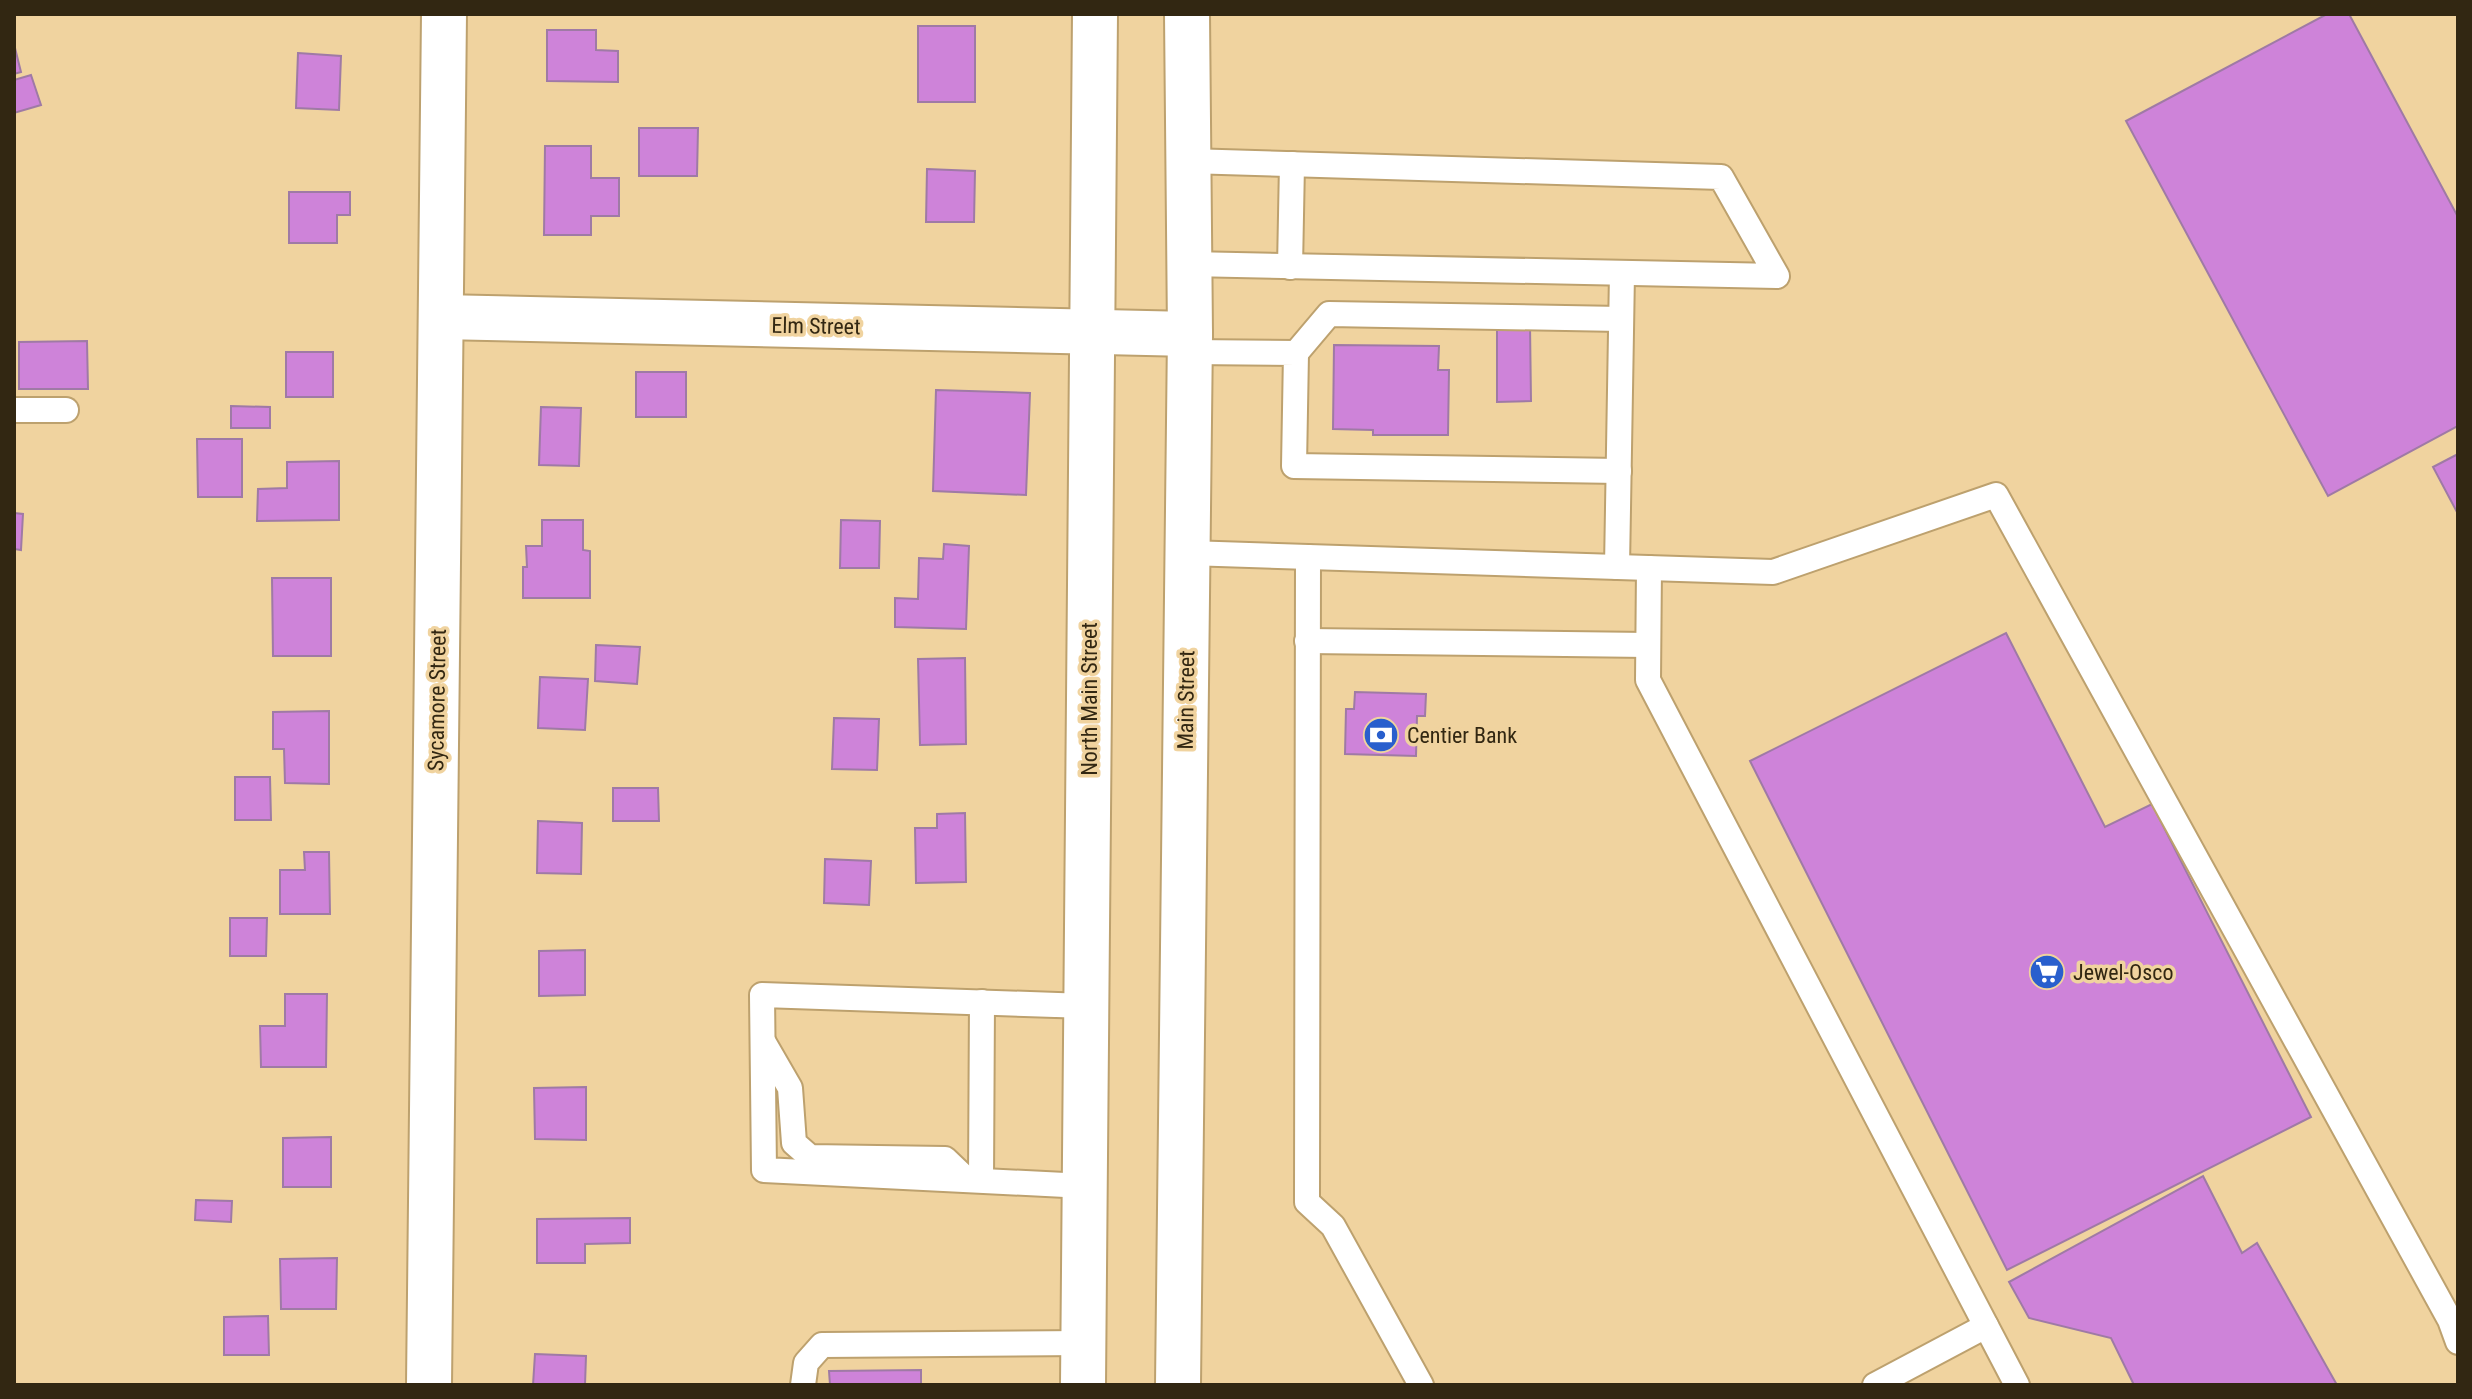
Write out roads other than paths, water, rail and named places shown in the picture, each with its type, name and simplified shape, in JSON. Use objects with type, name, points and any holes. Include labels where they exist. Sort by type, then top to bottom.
[{"type":"street","name":"Sycamore Street","points":[[429,1385],[444,14]]},
{"type":"street","name":"North Main Street","points":[[1084,1364],[1095,14]]},
{"type":"street","name":"Main Street","points":[[1178,1385],[1190,343],[1187,14]]},
{"type":"street","name":"Elm Street","points":[[441,317],[1092,332],[1190,343]]},
{"type":"lane","points":[[1188,161],[1721,177],[1777,276],[1189,264]]},
{"type":"lane","points":[[1290,267],[1292,164]]},
{"type":"lane","points":[[1617,567],[1622,273]]},
{"type":"lane","points":[[1619,471],[1294,466],[1296,353],[1329,314],[1621,319]]},
{"type":"lane","points":[[1190,343],[1296,353]]},
{"type":"lane","points":[[14,410],[66,410]]},
{"type":"lane","points":[[1188,553],[1773,572],[1996,495],[2442,1306],[2458,1342]]},
{"type":"lane","points":[[1308,557],[1307,1202],[1333,1226],[1421,1385]]},
{"type":"lane","points":[[1649,568],[1648,680],[2017,1385]]},
{"type":"lane","points":[[1307,641],[1648,645]]},
{"type":"lane","points":[[1085,1186],[764,1170],[762,995],[1086,1006]]},
{"type":"lane","points":[[974,1180],[982,1002]]},
{"type":"lane","points":[[763,1041],[790,1088],[794,1143],[810,1157],[945,1159],[974,1180]]},
{"type":"lane","points":[[1875,1385],[1986,1326]]},
{"type":"lane","points":[[803,1385],[806,1363],[822,1345],[1084,1364]]},
{"type":"place","name":"Centier Bank","points":[[1381,735]]},
{"type":"place","name":"Jewel-Osco","points":[[2047,972]]}]
